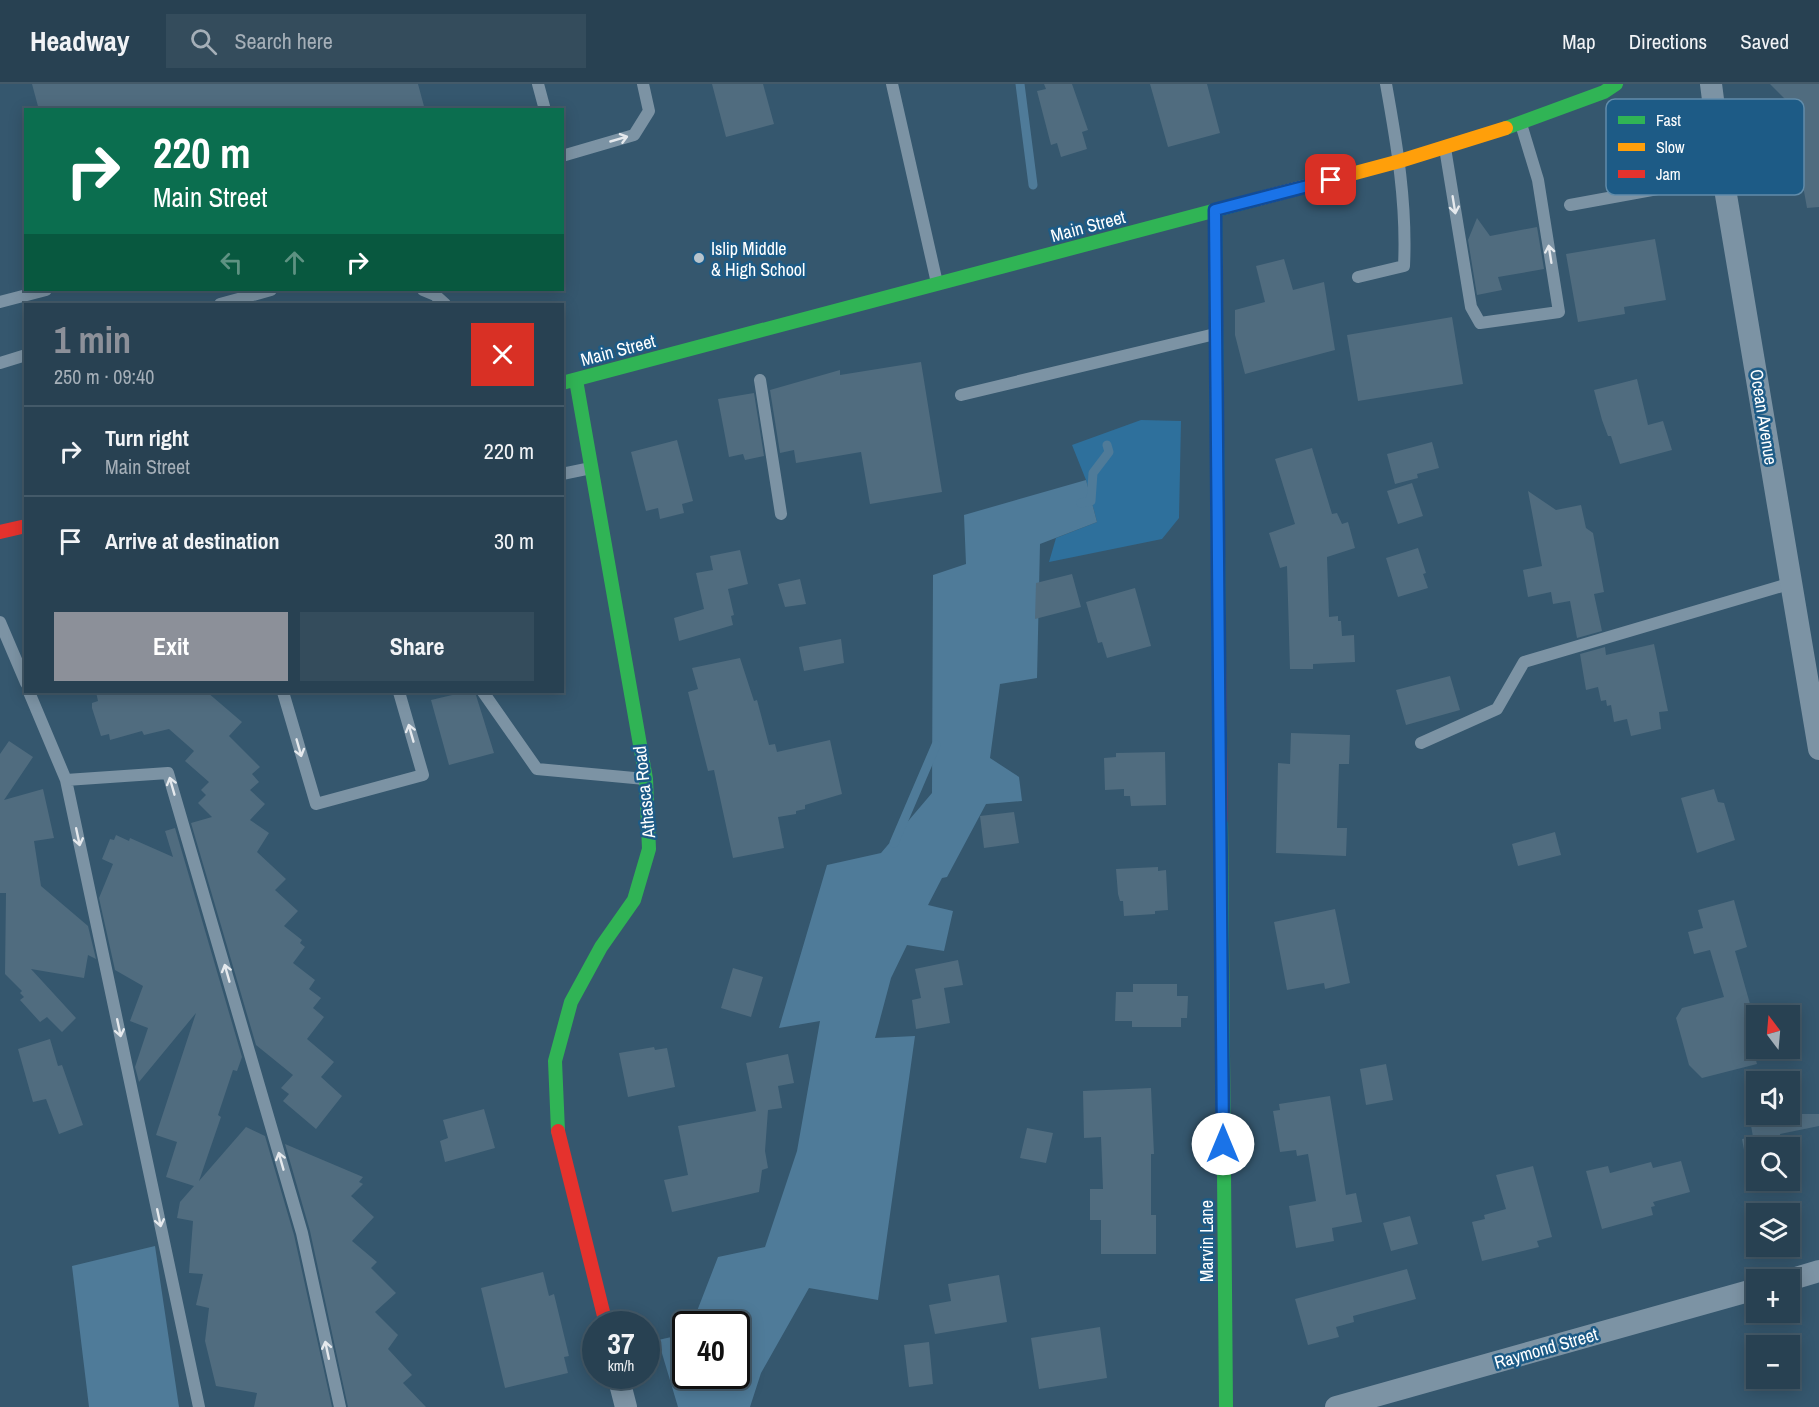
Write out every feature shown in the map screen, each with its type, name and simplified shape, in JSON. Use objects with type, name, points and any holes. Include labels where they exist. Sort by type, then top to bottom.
[{"type":"street","name":"Main Street","points":[[569,382],[1400,161],[1520,123],[1585,99],[1616,84]]},
{"type":"street","name":"Ocean Avenue","points":[[1711,84],[1713,99]]},
{"type":"street","name":"Ocean Avenue","points":[[1726,195],[1819,749]]},
{"type":"street","name":"Marvin Lane","points":[[1215,210],[1226,1407]]},
{"type":"street","name":"Athasca Road","points":[[569,382],[592,468],[646,779],[649,849],[634,900],[602,947],[571,1002],[555,1061],[558,1131],[603,1311]]},
{"type":"street","points":[[0,532],[24,526]]},
{"type":"street","points":[[1800,1277],[1819,1271]]},
{"type":"street","name":"Raymond Street","points":[[1336,1407],[1746,1291]]},
{"type":"street","points":[[621,1389],[626,1407]]},
{"type":"lane","points":[[538,84],[544,108]]},
{"type":"lane","points":[[564,155],[634,135],[649,111],[643,84]]},
{"type":"lane","points":[[892,84],[937,284]]},
{"type":"lane","points":[[1358,277],[1404,266],[1406,235],[1400,161],[1386,84]]},
{"type":"lane","points":[[1575,84],[1585,99]]},
{"type":"lane","points":[[1445,147],[1471,307],[1480,323],[1559,312],[1538,180],[1520,123]]},
{"type":"lane","points":[[1570,205],[1625,195]]},
{"type":"lane","points":[[0,302],[42,291]]},
{"type":"lane","points":[[224,303],[267,291]]},
{"type":"lane","points":[[425,291],[435,295],[444,303]]},
{"type":"lane","points":[[960,396],[1216,334]]},
{"type":"lane","points":[[0,363],[24,357]]},
{"type":"lane","points":[[760,380],[781,514]]},
{"type":"lane","points":[[564,474],[592,468]]},
{"type":"lane","points":[[1421,742],[1497,709],[1524,662],[1792,583]]},
{"type":"lane","points":[[0,622],[24,678]]},
{"type":"lane","points":[[29,693],[66,780],[199,1407]]},
{"type":"lane","points":[[283,693],[316,804],[423,775],[399,693]]},
{"type":"lane","points":[[484,693],[537,769],[646,779]]},
{"type":"lane","points":[[66,780],[168,773],[302,1233],[340,1407]]},
{"type":"shaded area","points":[[1141,420],[1181,421],[1179,518],[1162,539],[1049,562],[1056,538],[1097,522],[1086,480],[1072,445]]},
{"type":"shaded area","points":[[1086,480],[1097,522],[1040,544],[1037,678],[1000,684],[990,758],[1019,777],[1022,801],[986,804],[947,877],[942,878],[928,905],[953,911],[944,951],[907,945],[891,978],[875,1038],[915,1036],[878,1300],[809,1288],[761,1373],[750,1407],[678,1407],[673,1389],[750,1389],[750,1311],[697,1311],[718,1257],[765,1247],[797,1151],[820,1021],[779,1028],[827,865],[881,853],[932,793],[933,575],[966,564],[964,515]]},
{"type":"shaded area","points":[[155,1246],[179,1407],[89,1407],[72,1266]]},
{"type":"shaded area","points":[[672,1337],[672,1387],[660,1347],[660,1340]]},
{"type":"building","points":[[32,84],[418,84],[424,108],[38,108]]},
{"type":"building","points":[[712,84],[763,84],[774,124],[726,137]]},
{"type":"building","points":[[1044,84],[1072,84],[1088,130],[1082,132],[1087,149],[1061,157],[1057,143],[1051,145],[1037,91],[1046,89]]},
{"type":"building","points":[[1150,84],[1207,84],[1220,133],[1168,147]]},
{"type":"building","points":[[1770,84],[1819,84],[1819,207],[1807,208],[1804,191],[1804,99],[1785,99]]},
{"type":"building","points":[[1477,218],[1490,236],[1537,227],[1544,269],[1498,277],[1502,290],[1477,295],[1468,240]]},
{"type":"building","points":[[1655,239],[1666,300],[1624,307],[1625,314],[1578,322],[1566,254]]},
{"type":"building","points":[[1284,259],[1293,290],[1324,282],[1335,350],[1245,374],[1235,335],[1235,310],[1265,302],[1256,266]]},
{"type":"building","points":[[1452,317],[1463,384],[1358,401],[1347,335]]},
{"type":"building","points":[[921,362],[942,492],[870,504],[861,452],[796,463],[794,450],[780,453],[770,390],[840,370],[840,375]]},
{"type":"building","points":[[1637,379],[1648,425],[1663,421],[1672,450],[1620,464],[1611,436],[1608,436],[1602,420],[1594,390]]},
{"type":"building","points":[[754,393],[764,456],[745,460],[743,454],[729,457],[718,399]]},
{"type":"building","points":[[677,440],[693,501],[682,504],[684,513],[660,519],[658,508],[646,511],[631,452]]},
{"type":"building","points":[[1432,442],[1439,468],[1417,474],[1418,478],[1395,484],[1387,454]]},
{"type":"building","points":[[1312,448],[1332,514],[1337,513],[1342,524],[1348,522],[1355,548],[1327,557],[1329,617],[1338,616],[1338,621],[1341,621],[1342,636],[1354,635],[1355,662],[1313,664],[1313,669],[1290,669],[1287,566],[1280,568],[1269,533],[1295,524],[1275,459]]},
{"type":"building","points":[[1412,483],[1423,516],[1398,524],[1387,491]]},
{"type":"building","points":[[1528,491],[1556,510],[1581,505],[1586,528],[1593,533],[1604,592],[1594,594],[1602,631],[1577,638],[1570,601],[1553,604],[1551,592],[1528,597],[1523,570],[1542,566]]},
{"type":"building","points":[[1418,548],[1428,588],[1398,597],[1386,558]]},
{"type":"building","points":[[740,550],[748,584],[728,589],[734,615],[731,616],[733,625],[679,641],[674,618],[704,609],[696,573],[713,570],[710,556]]},
{"type":"building","points":[[1072,574],[1081,607],[1035,619],[1036,583]]},
{"type":"building","points":[[800,579],[806,604],[785,607],[778,584]]},
{"type":"building","points":[[1135,588],[1151,646],[1107,658],[1102,642],[1098,643],[1086,602]]},
{"type":"building","points":[[841,639],[844,663],[804,671],[799,647]]},
{"type":"building","points":[[1654,644],[1668,711],[1659,712],[1661,729],[1631,736],[1627,719],[1614,722],[1611,705],[1607,706],[1606,700],[1601,701],[1598,687],[1586,690],[1580,654],[1605,647],[1606,655]]},
{"type":"building","points":[[740,658],[754,701],[757,700],[769,745],[775,744],[777,752],[830,740],[842,794],[805,805],[805,809],[796,811],[796,814],[778,817],[784,848],[733,858],[714,770],[708,771],[688,692],[698,689],[692,668]]},
{"type":"building","points":[[1450,676],[1460,710],[1406,725],[1396,690]]},
{"type":"building","points":[[96,693],[208,693],[242,722],[229,736],[260,767],[252,774],[259,782],[250,790],[265,804],[250,820],[269,833],[257,852],[286,879],[275,890],[298,911],[284,926],[302,940],[300,943],[305,947],[293,963],[315,980],[309,989],[321,998],[313,1008],[324,1017],[307,1039],[334,1062],[321,1077],[342,1096],[316,1129],[283,1101],[289,1094],[281,1088],[293,1075],[256,1045],[191,823],[212,817],[198,803],[206,795],[201,790],[209,782],[185,761],[194,751],[169,729],[144,735],[142,731],[110,740],[109,734],[101,736],[92,708],[92,703],[98,701]]},
{"type":"building","points":[[461,693],[475,693],[494,753],[449,765],[431,700]]},
{"type":"building","points":[[1291,733],[1350,735],[1349,764],[1339,764],[1337,828],[1347,828],[1346,856],[1276,853],[1278,763],[1290,764]]},
{"type":"building","points":[[9,741],[33,757],[4,800],[43,789],[54,838],[34,841],[41,886],[88,926],[96,959],[88,955],[84,978],[31,969],[76,1018],[62,1032],[47,1017],[40,1022],[20,1000],[24,997],[20,993],[22,991],[5,974],[6,893],[0,893],[0,754]]},
{"type":"building","points":[[1165,752],[1166,805],[1131,806],[1130,796],[1124,796],[1124,789],[1105,790],[1104,758],[1116,757],[1116,753]]},
{"type":"building","points":[[1714,789],[1718,802],[1724,803],[1735,840],[1697,853],[1681,798]]},
{"type":"building","points":[[1014,812],[1019,843],[984,848],[980,816]]},
{"type":"building","points":[[175,828],[242,1057],[237,1071],[233,1070],[218,1115],[221,1117],[199,1181],[246,1127],[265,1136],[294,1235],[332,1407],[254,1407],[257,1393],[216,1386],[205,1341],[209,1308],[196,1305],[203,1274],[189,1273],[193,1221],[177,1218],[180,1202],[194,1186],[166,1177],[177,1142],[156,1135],[196,1013],[139,1082],[135,1067],[148,1028],[130,1021],[143,986],[115,970],[99,898],[113,864],[102,859],[110,839],[114,840],[116,835],[129,841],[130,838],[173,857],[165,831]]},
{"type":"building","points":[[1555,832],[1561,855],[1518,866],[1512,844]]},
{"type":"building","points":[[1158,867],[1158,871],[1166,870],[1168,910],[1155,911],[1155,914],[1124,916],[1123,901],[1120,901],[1118,894],[1116,869]]},
{"type":"building","points":[[1734,900],[1747,947],[1735,951],[1750,1005],[1746,1005],[1746,1059],[1756,1059],[1757,1064],[1702,1078],[1689,1065],[1676,1018],[1682,1008],[1724,997],[1710,950],[1694,954],[1688,932],[1703,928],[1698,910]]},
{"type":"building","points":[[1335,909],[1350,983],[1325,989],[1324,983],[1287,990],[1274,922]]},
{"type":"building","points":[[958,960],[963,985],[944,988],[950,1023],[916,1029],[912,1000],[921,998],[915,969]]},
{"type":"building","points":[[733,968],[763,977],[751,1017],[721,1008]]},
{"type":"building","points":[[1133,984],[1177,984],[1177,996],[1188,996],[1187,1018],[1181,1018],[1181,1027],[1132,1027],[1132,1021],[1115,1021],[1116,992],[1133,992]]},
{"type":"building","points":[[50,1039],[58,1066],[62,1065],[83,1125],[59,1134],[46,1099],[33,1102],[18,1049]]},
{"type":"building","points":[[654,1047],[655,1050],[667,1048],[675,1087],[628,1097],[619,1053]]},
{"type":"building","points":[[788,1054],[794,1083],[778,1086],[782,1108],[768,1110],[765,1151],[768,1168],[762,1170],[759,1192],[672,1212],[664,1180],[688,1175],[678,1126],[756,1111],[746,1063]]},
{"type":"building","points":[[1386,1064],[1393,1100],[1366,1105],[1360,1069]]},
{"type":"building","points":[[1151,1088],[1154,1154],[1151,1154],[1151,1215],[1156,1215],[1156,1254],[1101,1254],[1101,1220],[1090,1220],[1090,1189],[1103,1189],[1101,1137],[1084,1138],[1083,1091]]},
{"type":"building","points":[[1330,1096],[1346,1195],[1356,1193],[1362,1222],[1332,1228],[1334,1241],[1296,1248],[1289,1206],[1316,1201],[1308,1154],[1297,1156],[1296,1150],[1280,1152],[1273,1111],[1280,1110],[1279,1104]]},
{"type":"building","points":[[484,1109],[495,1148],[445,1162],[440,1141],[448,1138],[443,1120]]},
{"type":"building","points":[[1800,1114],[1819,1114],[1819,1126],[1780,1134],[1781,1137],[1753,1137],[1751,1125],[1800,1125]]},
{"type":"building","points":[[1027,1128],[1053,1133],[1046,1163],[1020,1158]]},
{"type":"building","points":[[1746,1138],[1746,1161],[1742,1139]]},
{"type":"building","points":[[285,1144],[363,1177],[359,1182],[363,1184],[351,1196],[374,1217],[352,1241],[377,1262],[371,1268],[396,1293],[375,1312],[398,1335],[388,1349],[412,1375],[403,1383],[426,1407],[348,1407],[310,1231]]},
{"type":"building","points":[[1681,1161],[1690,1192],[1653,1202],[1655,1206],[1651,1207],[1653,1215],[1602,1229],[1586,1171],[1608,1166],[1610,1173],[1651,1162],[1653,1168]]},
{"type":"building","points":[[1533,1166],[1552,1237],[1537,1241],[1539,1247],[1482,1261],[1472,1222],[1485,1219],[1484,1215],[1506,1209],[1496,1175]]},
{"type":"building","points":[[1410,1216],[1418,1244],[1391,1251],[1383,1223]]},
{"type":"building","points":[[1407,1269],[1416,1299],[1353,1316],[1354,1322],[1336,1327],[1339,1337],[1308,1345],[1295,1299]]},
{"type":"building","points":[[543,1272],[549,1296],[554,1294],[569,1356],[564,1357],[568,1373],[505,1388],[481,1288]]},
{"type":"building","points":[[999,1275],[1007,1322],[935,1334],[929,1305],[951,1301],[948,1284]]},
{"type":"building","points":[[1100,1327],[1107,1378],[1039,1389],[1031,1338]]},
{"type":"building","points":[[929,1342],[933,1384],[909,1387],[904,1345]]},
{"type":"waterway","points":[[1020,84],[1033,185]]},
{"type":"waterway","points":[[1081,503],[1091,501],[1093,473],[1109,452],[1107,445]]},
{"type":"waterway","points":[[894,843],[936,745]]},
{"type":"traffic: fast","points":[[1506,128],[1604,92],[1616,84]]},
{"type":"traffic: fast","points":[[564,382],[1258,199]]},
{"type":"traffic: fast","points":[[1215,210],[1219,663]]},
{"type":"traffic: fast","points":[[558,1131],[555,1061],[571,1002],[601,947],[634,900],[649,849],[646,779],[576,380]]},
{"type":"traffic: fast","points":[[1221,819],[1226,1407]]},
{"type":"traffic: slow","points":[[1258,199],[1400,161],[1506,128]]},
{"type":"traffic: jam","points":[[0,532],[24,526]]},
{"type":"traffic: jam","points":[[1219,663],[1221,819]]},
{"type":"traffic: jam","points":[[558,1131],[603,1311]]},
{"type":"place","name":"Islip Middle & High School","points":[[699,258]]},
{"type":"route","points":[[1223,1144],[1215,210],[1331,180]]}]
